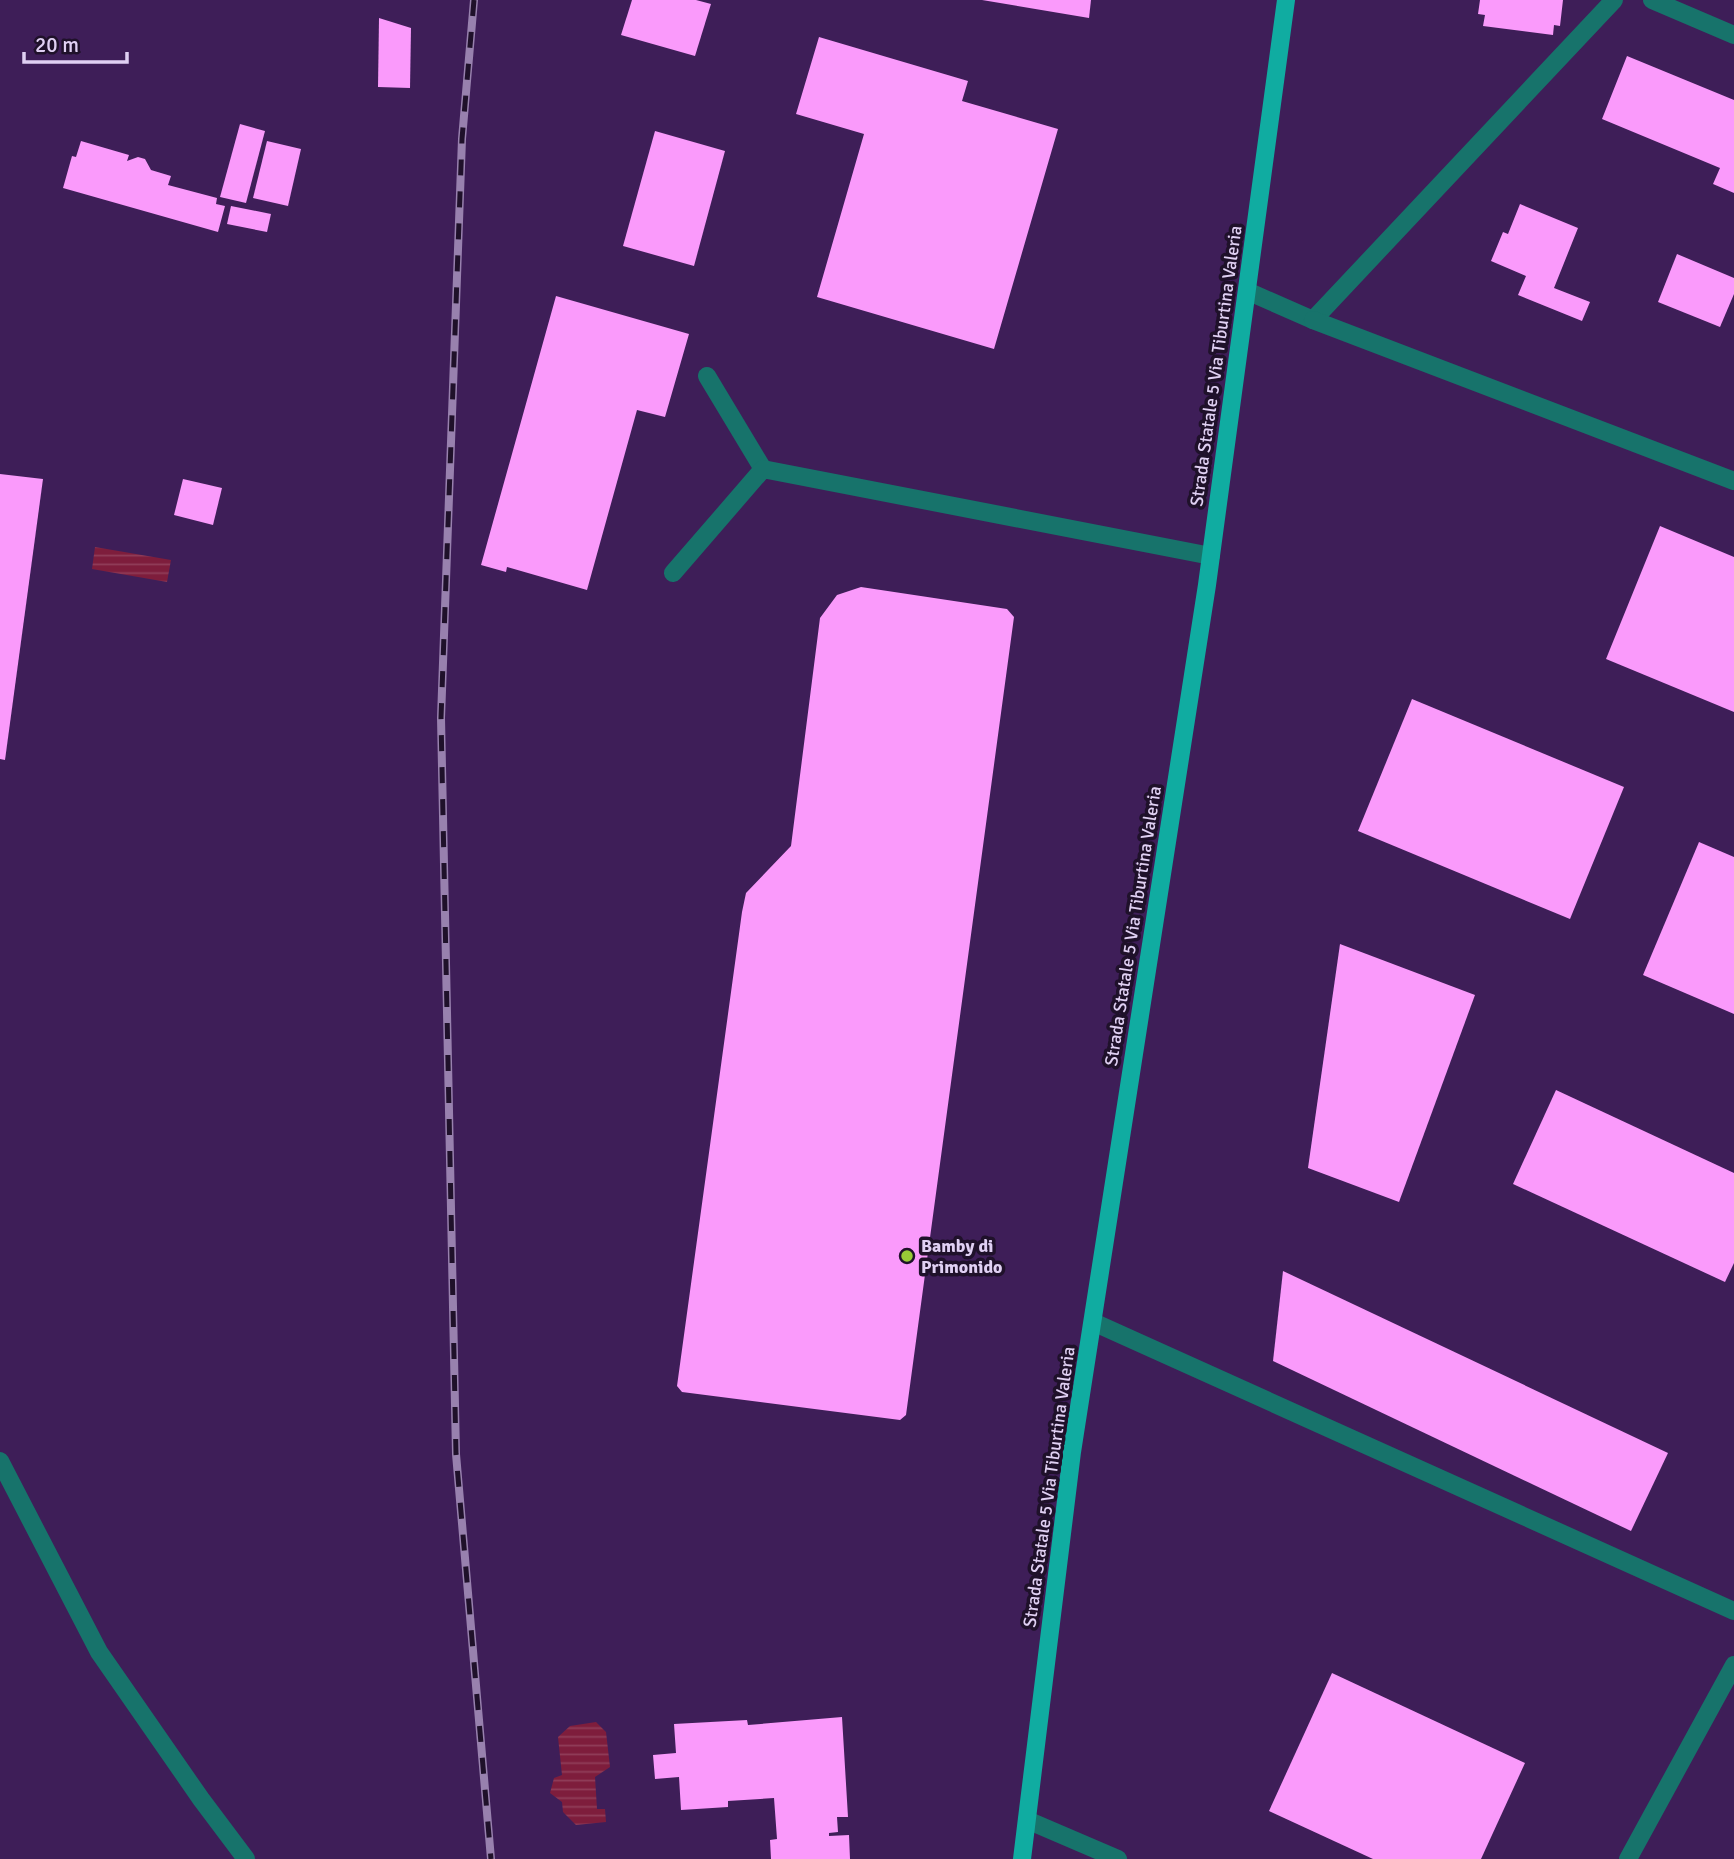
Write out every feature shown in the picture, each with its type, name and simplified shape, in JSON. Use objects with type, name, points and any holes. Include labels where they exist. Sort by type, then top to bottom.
[{"type":"main road","name":"Strada Statale 5 Via Tiburtina Valeria","points":[[1022,1859],[1072,1452],[1211,556],[1286,0]]},
{"type":"street","points":[[1313,320],[1614,0]]},
{"type":"street","points":[[1652,0],[1734,35]]},
{"type":"street","points":[[1247,291],[1313,320],[1734,481]]},
{"type":"street","points":[[706,376],[763,470],[1211,556]]},
{"type":"street","points":[[673,573],[763,470]]},
{"type":"street","points":[[1093,1322],[1734,1611]]},
{"type":"street","points":[[0,1461],[99,1652],[246,1859]]},
{"type":"street","points":[[1628,1859],[1734,1665]]},
{"type":"street","points":[[1027,1820],[1118,1859]]},
{"type":"shaded area","points":[[95,547],[171,560],[167,582],[92,569]]},
{"type":"shaded area","points":[[596,1722],[606,1732],[610,1767],[595,1777],[597,1809],[605,1809],[606,1822],[576,1825],[563,1812],[562,1802],[550,1793],[554,1778],[562,1775],[558,1737],[570,1726]]},
{"type":"building","points":[[632,0],[696,0],[711,4],[695,56],[621,35]]},
{"type":"building","points":[[982,0],[1091,0],[1089,18]]},
{"type":"building","points":[[1480,0],[1563,0],[1560,26],[1554,25],[1553,35],[1483,26],[1485,15],[1478,14]]},
{"type":"building","points":[[379,18],[411,28],[410,88],[378,87]]},
{"type":"building","points":[[819,37],[968,81],[962,101],[1058,129],[994,349],[817,297],[864,134],[796,114]]},
{"type":"building","points":[[1627,56],[1734,100],[1734,193],[1713,184],[1720,168],[1602,119]]},
{"type":"building","points":[[240,124],[265,131],[246,203],[220,197]]},
{"type":"building","points":[[655,131],[725,151],[694,266],[623,246]]},
{"type":"building","points":[[81,141],[129,155],[127,161],[138,157],[145,159],[151,170],[171,176],[168,185],[217,198],[216,204],[225,206],[218,232],[63,188],[72,156],[76,157]]},
{"type":"building","points":[[267,141],[301,149],[288,206],[253,198]]},
{"type":"building","points":[[1520,204],[1578,228],[1554,288],[1590,302],[1582,321],[1518,295],[1526,276],[1491,261],[1503,232],[1508,234]]},
{"type":"building","points":[[231,206],[271,214],[267,232],[227,224]]},
{"type":"building","points":[[1677,254],[1734,278],[1734,294],[1720,327],[1658,302]]},
{"type":"building","points":[[556,296],[689,334],[665,417],[637,410],[587,590],[507,567],[506,572],[481,565]]},
{"type":"building","points":[[0,474],[43,479],[5,760],[0,759]]},
{"type":"building","points":[[183,479],[222,488],[213,525],[174,515]]},
{"type":"building","points":[[1660,526],[1734,557],[1734,712],[1606,659]]},
{"type":"building","points":[[861,587],[1007,609],[1014,617],[906,1415],[900,1420],[682,1392],[677,1386],[746,893],[791,846],[820,618],[837,595]]},
{"type":"building","points":[[1412,699],[1624,787],[1570,919],[1358,831]]},
{"type":"building","points":[[1699,842],[1734,857],[1734,1014],[1643,975]]},
{"type":"building","points":[[1340,944],[1475,995],[1399,1202],[1308,1168]]},
{"type":"building","points":[[1556,1090],[1734,1173],[1734,1263],[1725,1282],[1513,1184]]},
{"type":"building","points":[[1283,1271],[1668,1453],[1631,1531],[1273,1361]]},
{"type":"building","points":[[1332,1673],[1525,1763],[1481,1859],[1373,1859],[1269,1811]]},
{"type":"building","points":[[842,1717],[848,1817],[837,1817],[838,1832],[829,1833],[829,1836],[849,1835],[850,1859],[771,1859],[770,1840],[777,1839],[774,1798],[728,1801],[728,1807],[681,1810],[679,1777],[655,1779],[653,1755],[676,1753],[674,1724],[747,1720],[748,1725]]},
{"type":"railway","points":[[474,0],[462,139],[441,718],[456,1454],[491,1859]]},
{"type":"place","name":"Bamby di Primonido","points":[[907,1256]]}]
